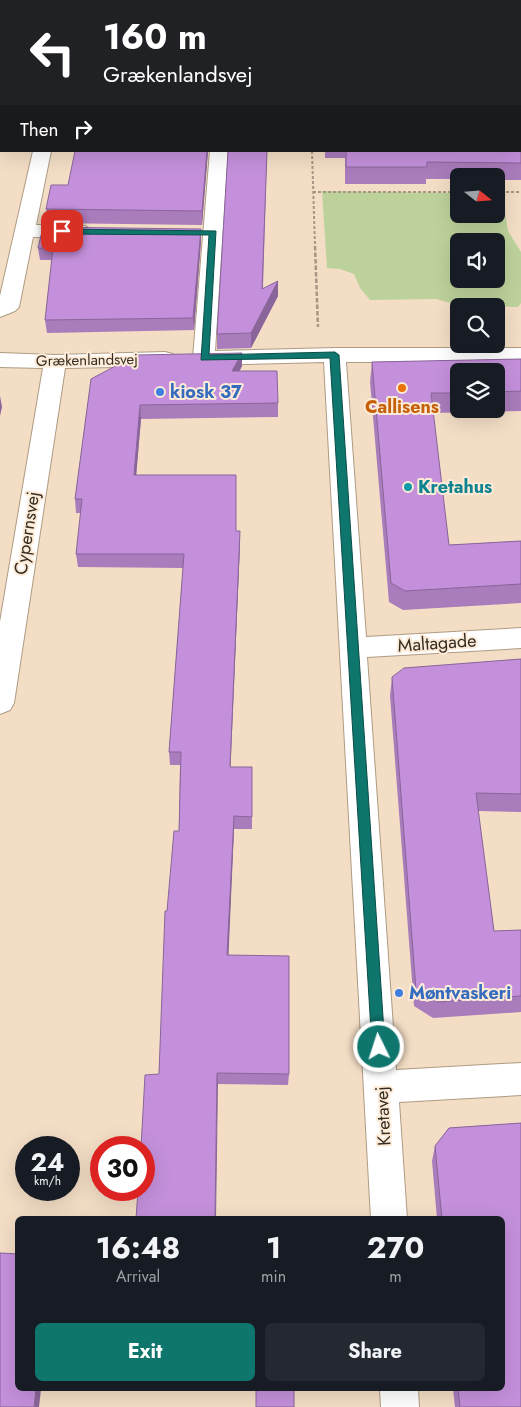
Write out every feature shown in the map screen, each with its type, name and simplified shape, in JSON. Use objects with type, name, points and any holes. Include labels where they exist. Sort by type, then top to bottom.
[{"type":"street","points":[[0,311],[8,307],[42,152]]},
{"type":"street","points":[[204,358],[203,233],[219,152]]},
{"type":"street","points":[[24,231],[94,232]]},
{"type":"street","name":"Grækenlandsvej","points":[[0,360],[55,362],[327,355],[521,355]]},
{"type":"street","name":"Kretavej","points":[[327,355],[354,648],[389,1216]]},
{"type":"street","name":"Cypernsvej","points":[[0,703],[55,362]]},
{"type":"street","name":"Maltagade","points":[[354,648],[521,638]]},
{"type":"street","points":[[381,1087],[521,1079]]},
{"type":"street","points":[[399,1391],[400,1407]]},
{"type":"path","points":[[312,152],[313,192],[327,355]]},
{"type":"path","points":[[313,192],[450,192]]},
{"type":"path","points":[[505,192],[521,192]]},
{"type":"green space","points":[[322,191],[450,193],[450,223],[505,223],[505,212],[508,231],[521,252],[521,303],[518,307],[505,307],[505,298],[450,298],[450,303],[436,299],[370,300],[360,288],[354,274],[340,269],[327,268]]},
{"type":"building","points":[[75,152],[207,152],[202,211],[46,209],[51,185],[68,185]]},
{"type":"building","points":[[228,152],[267,152],[262,289],[278,281],[251,333],[217,334]]},
{"type":"building","points":[[346,152],[521,152],[521,163],[427,162],[427,167],[346,167]]},
{"type":"building","points":[[43,227],[201,229],[193,318],[45,320],[53,248],[38,248]]},
{"type":"building","points":[[242,353],[232,371],[277,371],[278,403],[140,405],[134,475],[236,475],[236,531],[240,531],[230,767],[252,767],[252,817],[234,816],[227,955],[289,956],[289,1074],[217,1073],[215,1216],[136,1216],[137,1201],[155,1201],[155,1136],[142,1136],[145,1075],[159,1074],[165,911],[167,911],[174,831],[179,831],[181,752],[169,752],[184,554],[76,554],[82,499],[75,499],[91,379],[136,355]]},
{"type":"building","name":"Kretahus","points":[[521,359],[521,391],[505,392],[505,363],[450,363],[450,393],[431,393],[449,545],[521,541],[521,584],[405,591],[391,583],[372,362]]},
{"type":"building","points":[[521,659],[521,794],[476,793],[494,931],[521,930],[521,996],[437,1002],[416,990],[392,677],[404,668]]},
{"type":"building","points":[[521,1123],[521,1407],[460,1407],[458,1391],[505,1391],[505,1216],[442,1216],[435,1146],[449,1128]]},
{"type":"building","points":[[0,1253],[15,1254],[15,1391],[36,1391],[34,1407],[0,1407]]},
{"type":"building","points":[[256,1391],[294,1391],[294,1407],[256,1407]]},
{"type":"place","name":"Callisens","points":[[402,388]]},
{"type":"place","name":"kiosk 37","points":[[160,392]]},
{"type":"place","name":"Kretahus","points":[[408,487]]},
{"type":"place","name":"Møntvaskeri","points":[[399,993]]},
{"type":"route","points":[[62,231],[213,233],[204,358],[335,355],[379,1047]]}]
